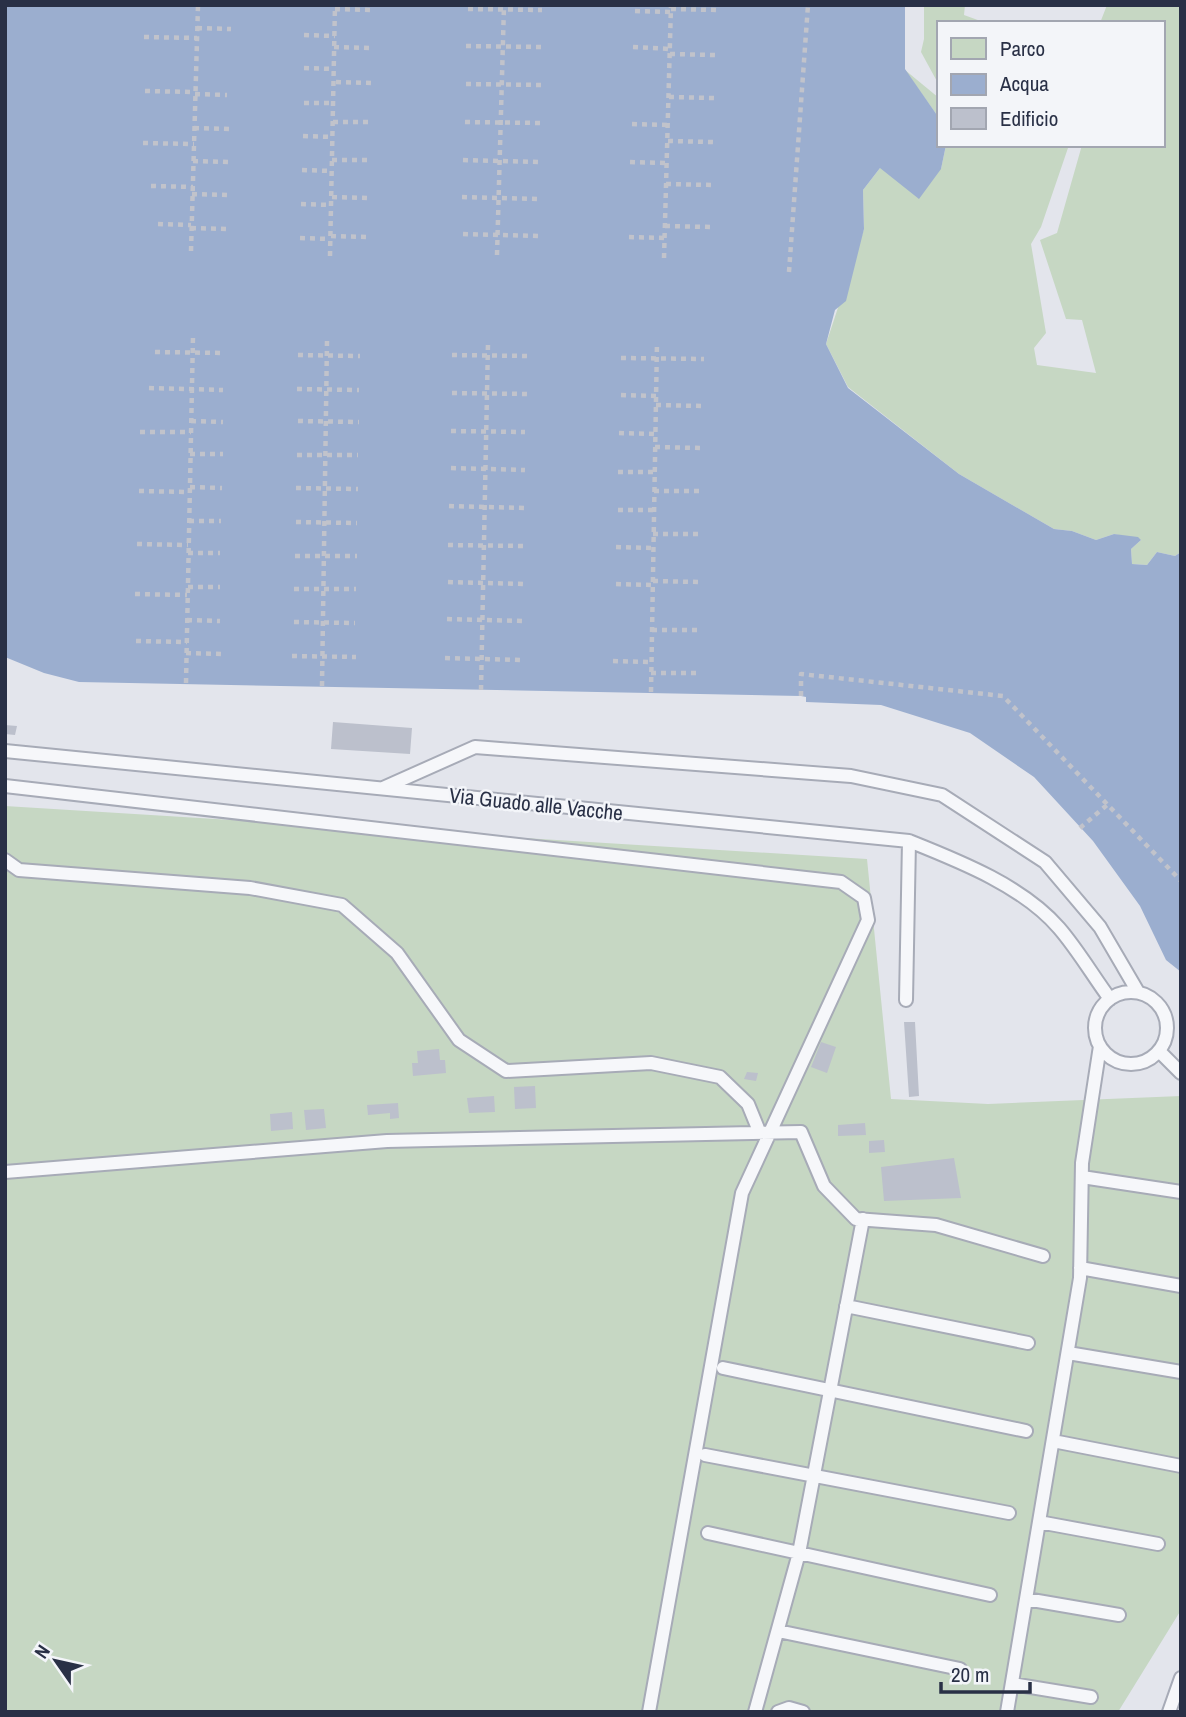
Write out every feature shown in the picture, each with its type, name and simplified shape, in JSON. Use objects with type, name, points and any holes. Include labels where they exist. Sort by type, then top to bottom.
[{"type":"lane","points":[[383,788],[475,747],[851,776],[942,795],[1045,862],[1100,927],[1138,992]]},
{"type":"lane","name":"Via Guado alle Vacche","points":[[5,751],[909,841],[954,859],[1009,887],[1058,926],[1110,999]]},
{"type":"lane","points":[[5,786],[841,881],[864,898],[868,920],[764,1131],[741,1192],[649,1712]]},
{"type":"lane","points":[[906,1000],[909,841]]},
{"type":"lane","points":[[5,860],[19,870],[250,888],[342,905],[397,953],[459,1040],[506,1071],[651,1063],[720,1077],[748,1104],[764,1131]]},
{"type":"lane","points":[[1007,1712],[1080,1268],[1082,1177],[1100,1046],[1095,1026],[1097,1016],[1110,999],[1118,994],[1138,992],[1150,997],[1165,1016],[1165,1040],[1159,1051],[1139,1063],[1128,1064],[1107,1055],[1100,1046]]},
{"type":"lane","points":[[1159,1051],[1181,1073]]},
{"type":"lane","points":[[5,1172],[387,1141],[801,1132],[824,1186],[856,1219],[936,1225],[1043,1256]]},
{"type":"lane","points":[[1082,1177],[1181,1192]]},
{"type":"lane","points":[[755,1712],[799,1553],[863,1219]]},
{"type":"lane","points":[[1080,1268],[1181,1286]]},
{"type":"lane","points":[[846,1306],[1028,1343]]},
{"type":"lane","points":[[1068,1353],[1181,1372]]},
{"type":"lane","points":[[723,1368],[1026,1431]]},
{"type":"lane","points":[[1052,1441],[1181,1466]]},
{"type":"lane","points":[[705,1455],[1009,1513]]},
{"type":"lane","points":[[1039,1522],[1157,1544]]},
{"type":"lane","points":[[708,1533],[990,1595]]},
{"type":"lane","points":[[1026,1599],[1119,1615]]},
{"type":"lane","points":[[778,1631],[960,1669]]},
{"type":"lane","points":[[1169,1712],[1181,1678]]},
{"type":"lane","points":[[1012,1685],[1091,1698]]},
{"type":"lane","points":[[778,1712],[789,1708],[803,1712]]},
{"type":"path","points":[[191,251],[198,5]]},
{"type":"path","points":[[789,272],[808,5]]},
{"type":"path","points":[[330,256],[335,7],[374,10]]},
{"type":"path","points":[[468,9],[504,7],[542,10]]},
{"type":"path","points":[[497,255],[504,7]]},
{"type":"path","points":[[664,258],[671,9]]},
{"type":"path","points":[[635,11],[717,10]]},
{"type":"path","points":[[197,28],[231,29]]},
{"type":"path","points":[[304,36],[335,36]]},
{"type":"path","points":[[144,37],[197,38]]},
{"type":"path","points":[[466,46],[542,47]]},
{"type":"path","points":[[334,47],[373,48]]},
{"type":"path","points":[[633,47],[715,55]]},
{"type":"path","points":[[304,68],[334,69]]},
{"type":"path","points":[[335,82],[373,83]]},
{"type":"path","points":[[466,84],[541,85]]},
{"type":"path","points":[[145,91],[228,94]]},
{"type":"path","points":[[669,97],[714,98]]},
{"type":"path","points":[[304,103],[333,103]]},
{"type":"path","points":[[333,122],[371,122]]},
{"type":"path","points":[[465,122],[540,124]]},
{"type":"path","points":[[632,124],[668,125]]},
{"type":"path","points":[[194,128],[229,129]]},
{"type":"path","points":[[303,136],[333,136]]},
{"type":"path","points":[[668,141],[713,142]]},
{"type":"path","points":[[143,143],[194,144]]},
{"type":"path","points":[[332,160],[370,160]]},
{"type":"path","points":[[463,160],[539,162]]},
{"type":"path","points":[[193,161],[228,162]]},
{"type":"path","points":[[630,162],[667,163]]},
{"type":"path","points":[[302,170],[332,171]]},
{"type":"path","points":[[666,184],[713,185]]},
{"type":"path","points":[[151,186],[193,187]]},
{"type":"path","points":[[192,194],[229,195]]},
{"type":"path","points":[[332,197],[368,198]]},
{"type":"path","points":[[463,197],[539,199]]},
{"type":"path","points":[[301,204],[331,205]]},
{"type":"path","points":[[158,224],[226,229]]},
{"type":"path","points":[[665,226],[711,228]]},
{"type":"path","points":[[463,234],[538,236]]},
{"type":"path","points":[[300,238],[370,237]]},
{"type":"path","points":[[629,237],[665,238]]},
{"type":"path","points":[[186,683],[193,336]]},
{"type":"path","points":[[322,686],[327,341]]},
{"type":"path","points":[[651,692],[657,342]]},
{"type":"path","points":[[481,690],[488,343]]},
{"type":"path","points":[[155,352],[225,353]]},
{"type":"path","points":[[298,355],[360,356]]},
{"type":"path","points":[[452,355],[527,356]]},
{"type":"path","points":[[621,358],[704,359]]},
{"type":"path","points":[[149,388],[223,390]]},
{"type":"path","points":[[297,389],[359,390]]},
{"type":"path","points":[[452,393],[527,394]]},
{"type":"path","points":[[621,395],[656,396]]},
{"type":"path","points":[[656,405],[703,405]]},
{"type":"path","points":[[191,421],[223,422]]},
{"type":"path","points":[[298,421],[359,422]]},
{"type":"path","points":[[451,431],[525,432]]},
{"type":"path","points":[[140,432],[191,432]]},
{"type":"path","points":[[619,433],[655,434]]},
{"type":"path","points":[[655,447],[701,448]]},
{"type":"path","points":[[190,454],[223,454]]},
{"type":"path","points":[[297,454],[358,455]]},
{"type":"path","points":[[451,468],[525,470]]},
{"type":"path","points":[[618,472],[654,472]]},
{"type":"path","points":[[139,491],[222,488]]},
{"type":"path","points":[[296,488],[358,489]]},
{"type":"path","points":[[654,491],[702,491]]},
{"type":"path","points":[[449,506],[525,508]]},
{"type":"path","points":[[618,510],[654,510]]},
{"type":"path","points":[[189,521],[221,521]]},
{"type":"path","points":[[296,522],[356,523]]},
{"type":"path","points":[[653,534],[700,534]]},
{"type":"path","points":[[137,544],[188,545]]},
{"type":"path","points":[[448,545],[524,546]]},
{"type":"path","points":[[616,547],[653,548]]},
{"type":"path","points":[[188,553],[220,553]]},
{"type":"path","points":[[295,556],[357,556]]},
{"type":"path","points":[[448,582],[523,584]]},
{"type":"path","points":[[616,584],[700,582]]},
{"type":"path","points":[[188,587],[220,587]]},
{"type":"path","points":[[294,589],[356,589]]},
{"type":"path","points":[[135,594],[187,595]]},
{"type":"path","points":[[447,619],[523,621]]},
{"type":"path","points":[[187,620],[220,621]]},
{"type":"path","points":[[294,622],[355,623]]},
{"type":"path","points":[[652,630],[697,630]]},
{"type":"path","points":[[136,641],[187,642]]},
{"type":"path","points":[[186,653],[222,654]]},
{"type":"path","points":[[292,656],[356,657]]},
{"type":"path","points":[[445,658],[523,660]]},
{"type":"path","points":[[612,661],[652,662]]},
{"type":"path","points":[[651,673],[698,673]]},
{"type":"path","points":[[801,696],[800,674],[997,693],[1003,696],[1181,881]]},
{"type":"path","points":[[1080,828],[1107,804]]},
{"type":"green space","points":[[924,5],[965,5],[964,15],[980,21],[937,21],[937,81],[921,52],[924,39]]},
{"type":"green space","points":[[1107,5],[1181,5],[1181,552],[1175,556],[1157,552],[1147,565],[1132,564],[1131,549],[1141,540],[1114,534],[1096,540],[1072,531],[1054,529],[959,474],[848,387],[826,344],[864,229],[863,190],[880,168],[941,169],[946,147],[1068,147],[1041,227],[1031,244],[1046,333],[1034,348],[1037,365],[1096,373],[1082,320],[1066,319],[1040,240],[1057,233],[1081,147],[1165,147],[1165,21],[1101,21]]},
{"type":"green space","points":[[905,70],[937,96],[937,115]]},
{"type":"green space","points":[[5,806],[867,859],[891,1099],[988,1104],[1181,1096],[1181,1610],[1118,1712],[5,1712]]},
{"type":"water","points":[[5,5],[905,5],[905,69],[937,115],[937,147],[946,147],[941,169],[919,199],[880,168],[863,190],[864,229],[846,301],[835,310],[826,344],[848,388],[959,474],[1054,529],[1072,531],[1096,540],[1114,534],[1138,537],[1141,540],[1131,549],[1132,564],[1147,565],[1157,552],[1175,556],[1181,552],[1181,972],[1166,960],[1140,906],[1093,841],[1034,777],[970,733],[881,705],[806,702],[806,697],[801,696],[79,682],[44,673],[5,657]]},
{"type":"building","points":[[333,722],[412,728],[410,754],[331,749]]},
{"type":"building","points":[[5,725],[17,726],[15,735],[5,734]]},
{"type":"building","points":[[904,1022],[915,1022],[919,1096],[909,1097]]},
{"type":"building","points":[[821,1042],[836,1047],[827,1073],[811,1067]]},
{"type":"building","points":[[439,1049],[440,1060],[445,1060],[446,1073],[413,1076],[412,1063],[418,1063],[417,1051]]},
{"type":"building","points":[[747,1072],[758,1073],[756,1081],[744,1079]]},
{"type":"building","points":[[535,1086],[536,1108],[515,1109],[514,1087]]},
{"type":"building","points":[[494,1096],[495,1112],[469,1113],[467,1098]]},
{"type":"building","points":[[398,1103],[399,1118],[390,1119],[390,1113],[368,1115],[367,1105]]},
{"type":"building","points":[[324,1109],[326,1128],[306,1130],[304,1110]]},
{"type":"building","points":[[292,1112],[293,1129],[271,1131],[270,1114]]},
{"type":"building","points":[[865,1123],[866,1135],[838,1136],[838,1125]]},
{"type":"building","points":[[884,1140],[885,1152],[869,1153],[869,1141]]},
{"type":"building","points":[[954,1158],[961,1198],[884,1201],[881,1167]]}]
